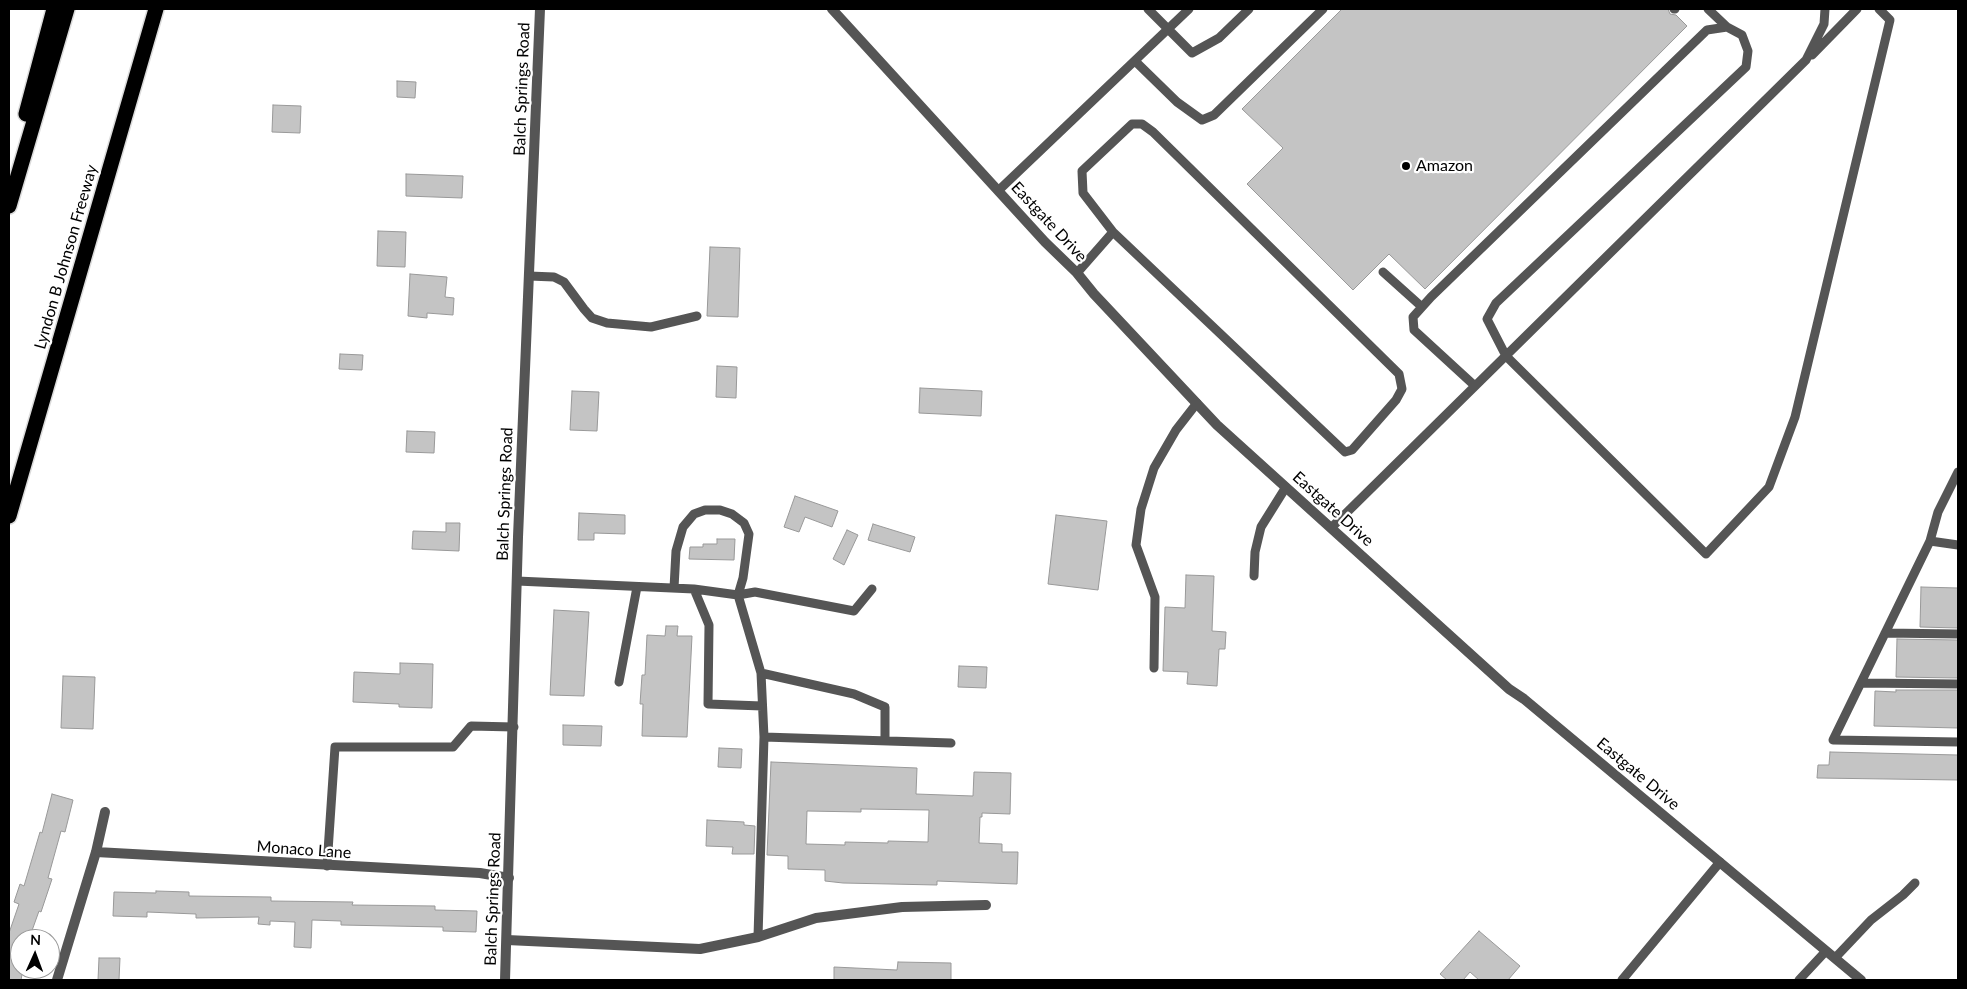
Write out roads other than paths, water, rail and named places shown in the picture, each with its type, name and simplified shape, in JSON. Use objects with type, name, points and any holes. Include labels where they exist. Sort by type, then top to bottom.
[{"type":"highway","points":[[9,194],[37,66],[54,9]]},
{"type":"highway","points":[[9,206],[66,9]]},
{"type":"highway","name":"Lyndon B Johnson Freeway","points":[[9,516],[156,9]]},
{"type":"street","name":"Balch Springs Road","points":[[505,980],[517,581],[540,9]]},
{"type":"street","name":"Eastgate Drive","points":[[832,9],[1045,242],[1077,273],[1094,294],[1217,425],[1509,688],[1524,698],[1861,980]]},
{"type":"street","points":[[57,980],[96,852],[105,812]]},
{"type":"street","name":"Monaco Lane","points":[[96,852],[480,874],[509,878]]},
{"type":"street","points":[[507,940],[700,949],[758,936],[816,918],[902,907],[986,905]]},
{"type":"lane","points":[[1148,9],[1192,53],[1219,38],[1249,9]]},
{"type":"lane","points":[[999,190],[1189,9]]},
{"type":"lane","points":[[1135,61],[1176,102],[1202,120],[1214,115],[1323,9]]},
{"type":"lane","points":[[1708,9],[1727,27],[1742,35],[1748,51],[1746,67],[1496,303],[1487,319],[1506,356],[1706,554],[1769,487],[1795,417],[1890,20],[1879,9]]},
{"type":"lane","points":[[1806,60],[1824,24],[1825,9]]},
{"type":"lane","points":[[1331,528],[1857,9]]},
{"type":"lane","points":[[1475,386],[1414,330],[1413,317],[1707,30],[1727,27]]},
{"type":"lane","points":[[1132,124],[1142,124],[1153,132],[1399,374],[1402,389],[1396,400],[1352,450],[1345,452],[1113,232],[1083,193],[1082,171],[1132,124]]},
{"type":"lane","points":[[1077,273],[1113,232]]},
{"type":"lane","points":[[1383,272],[1422,307]]},
{"type":"lane","points":[[529,276],[554,277],[564,282],[592,318],[607,323],[651,327],[697,316]]},
{"type":"lane","points":[[1154,668],[1156,597],[1136,545],[1141,509],[1154,468],[1176,430],[1197,403]]},
{"type":"lane","points":[[1958,472],[1938,512],[1930,541],[1833,740],[1958,742]]},
{"type":"lane","points":[[1254,576],[1255,552],[1261,527],[1286,487]]},
{"type":"lane","points":[[674,588],[676,550],[683,527],[694,514],[705,510],[720,510],[732,514],[744,523],[749,534],[743,578],[738,594],[761,673],[764,736],[758,936]]},
{"type":"lane","points":[[1930,541],[1958,545]]},
{"type":"lane","points":[[517,581],[694,588],[738,594],[756,592],[854,610],[872,589]]},
{"type":"lane","points":[[618,682],[638,586]]},
{"type":"lane","points":[[694,588],[709,625],[708,704],[762,706]]},
{"type":"lane","points":[[1885,633],[1958,634]]},
{"type":"lane","points":[[761,673],[854,694],[886,707],[885,740]]},
{"type":"lane","points":[[1861,683],[1958,684]]},
{"type":"lane","points":[[327,866],[335,747],[453,747],[471,726],[514,727]]},
{"type":"lane","points":[[764,736],[951,743]]},
{"type":"lane","points":[[1622,980],[1720,862]]},
{"type":"lane","points":[[1835,958],[1871,920],[1915,883]]},
{"type":"lane","points":[[1800,980],[1826,951]]},
{"type":"place","name":"Amazon","points":[[1406,166]]}]
